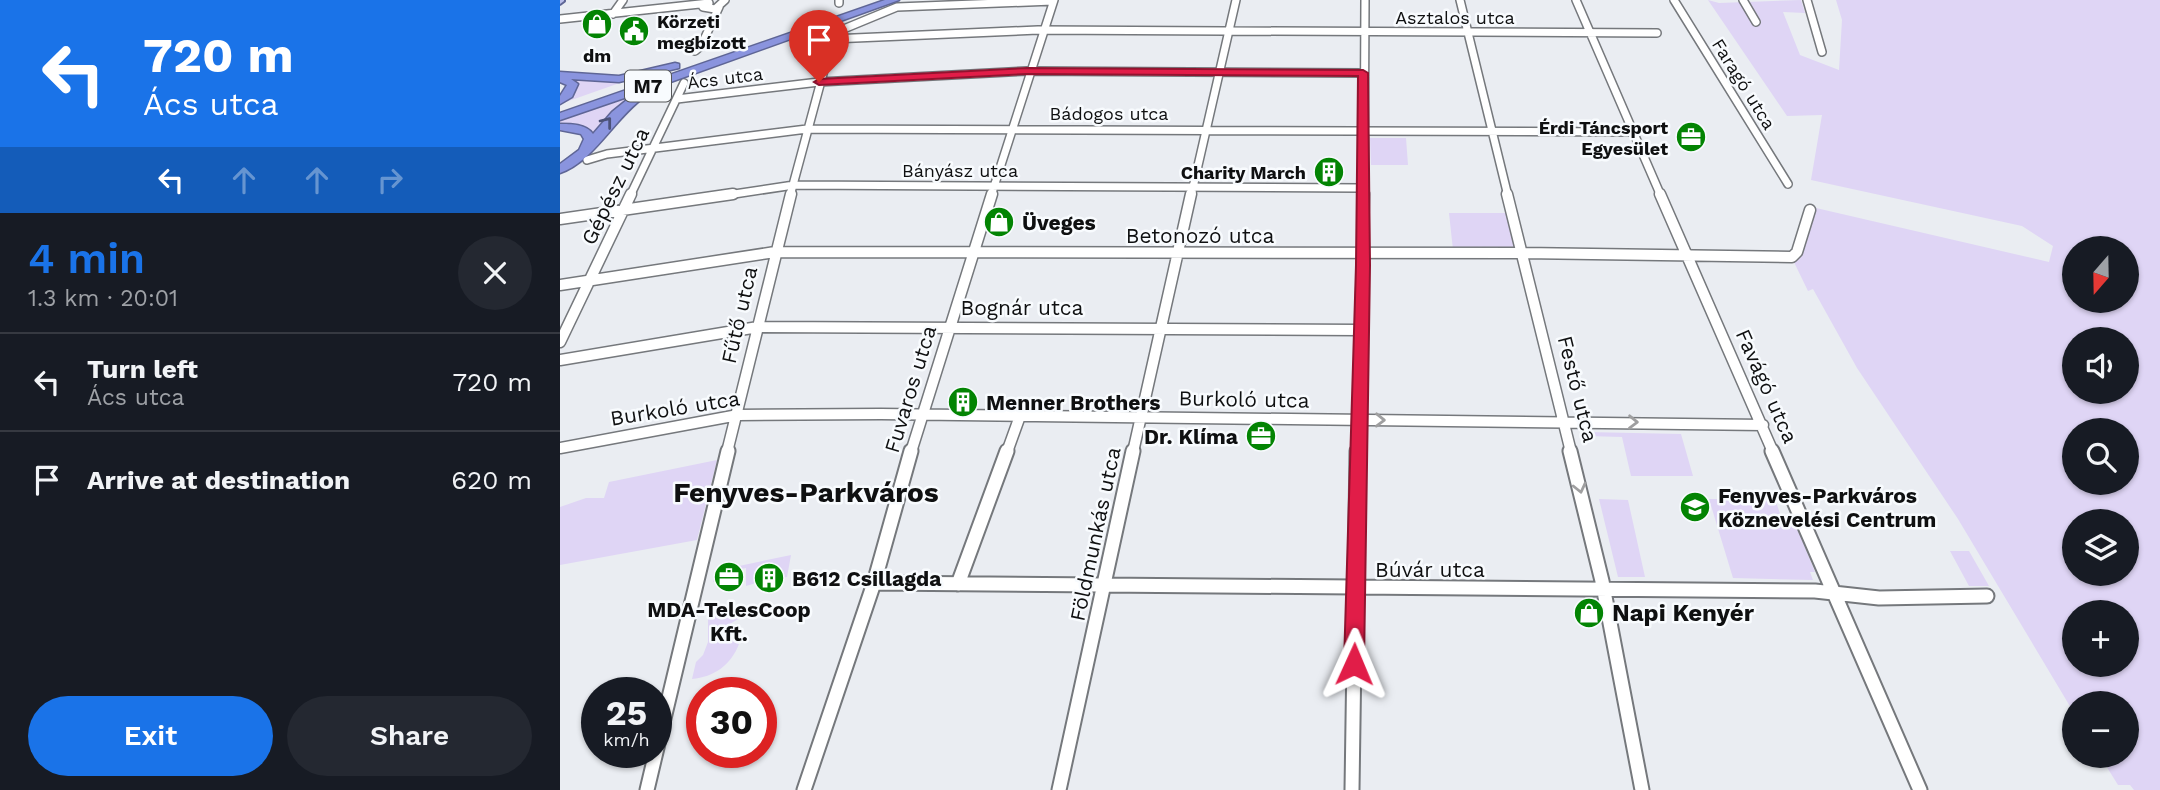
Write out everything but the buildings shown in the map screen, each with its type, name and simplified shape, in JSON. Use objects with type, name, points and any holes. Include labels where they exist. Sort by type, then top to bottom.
[{"type":"highway","name":"M7","points":[[560,117],[873,0]]},
{"type":"highway","name":"M7","points":[[560,109],[894,4]]},
{"type":"highway","points":[[560,76],[628,78],[731,54]]},
{"type":"highway","points":[[560,168],[584,154],[608,119],[630,101],[731,54]]},
{"type":"highway","points":[[560,76],[573,84],[568,95],[560,102]]},
{"type":"highway","points":[[560,127],[582,130],[590,139],[579,154],[560,168]]},
{"type":"street","points":[[613,14],[623,0]]},
{"type":"street","points":[[832,39],[836,31],[894,4],[1053,0]]},
{"type":"street","name":"Fuvaros utca","points":[[804,790],[874,583],[949,326],[1053,0]]},
{"type":"street","name":"Földmunkás utca","points":[[1059,790],[1140,417],[1236,0]]},
{"type":"street","points":[[1352,790],[1365,0]]},
{"type":"street","name":"Festő utca","points":[[1460,0],[1604,589],[1642,790]]},
{"type":"street","name":"Favágó utca","points":[[1576,0],[1920,790]]},
{"type":"street","name":"Faragó utca","points":[[1674,0],[1788,184]]},
{"type":"street","points":[[1743,0],[1756,22]]},
{"type":"street","points":[[1807,0],[1822,52]]},
{"type":"street","points":[[560,19],[717,3],[701,46],[695,51]]},
{"type":"street","name":"Asztalos utca","points":[[832,39],[1043,30],[1657,33]]},
{"type":"street","name":"Fűtő utca","points":[[672,686],[775,251],[832,39]]},
{"type":"street","name":"Ács utca","points":[[677,99],[819,82],[1031,71],[1363,73]]},
{"type":"street","name":"Gépész utca","points":[[560,342],[684,83]]},
{"type":"street","name":"Bádogos utca","points":[[587,160],[651,148],[807,129],[1633,132]]},
{"type":"street","name":"Bányász utca","points":[[560,219],[794,185],[1361,188]]},
{"type":"street","name":"Betonozó utca","points":[[560,285],[775,251],[1362,252],[1792,257],[1797,252],[1810,210]]},
{"type":"street","name":"Bognár utca","points":[[560,360],[758,327],[1360,330]]},
{"type":"street","name":"Burkoló utca","points":[[560,448],[738,415],[1763,425]]},
{"type":"street","points":[[958,584],[1020,416]]},
{"type":"street","name":"Búvár utca","points":[[874,583],[1604,589],[1834,593],[1879,598],[1987,596]]},
{"type":"street","name":"Fűtő utca","points":[[647,790],[652,768]]},
{"type":"shaded area","points":[[1708,0],[1719,3],[1801,0],[1805,13],[1783,12],[1800,55],[1839,70],[1842,20],[1836,0],[2160,0],[2160,790],[2134,790],[2130,785],[2118,785],[2107,768],[2139,768],[2139,691],[2062,693],[1958,519],[1857,368],[1813,289],[1808,291],[1790,254],[1794,252],[1816,208],[2049,262],[2053,246],[2022,226],[1811,180],[1822,115],[1787,116]]},
{"type":"shaded area","points":[[575,78],[628,80],[563,103],[572,95],[577,84]]},
{"type":"shaded area","points":[[639,93],[613,112],[595,133],[581,126],[560,125],[560,121]]},
{"type":"shaded area","points":[[1370,138],[1406,138],[1408,165],[1371,165]]},
{"type":"shaded area","points":[[1449,213],[1509,213],[1520,251],[1453,250]]},
{"type":"shaded area","points":[[1586,432],[1681,434],[1693,476],[1631,476],[1622,437],[1587,436]]},
{"type":"shaded area","points":[[717,460],[697,540],[560,565],[560,507],[586,498],[604,498],[609,482]]},
{"type":"shaded area","points":[[1599,499],[1628,500],[1645,577],[1618,577]]},
{"type":"shaded area","points":[[1709,499],[1775,499],[1784,525],[1796,525],[1815,572],[1810,572],[1813,580],[1733,578]]},
{"type":"shaded area","points":[[1950,551],[1969,551],[1989,586],[1969,586]]},
{"type":"shaded area","points":[[791,555],[787,577],[781,578],[778,571],[764,574],[763,579],[757,579],[756,583],[746,586],[746,568],[719,573],[717,581],[713,582],[715,571]]},
{"type":"shaded area","points":[[768,605],[766,613],[740,618],[726,629],[723,635],[739,644],[721,669],[708,676],[692,677],[696,662],[703,655],[708,642],[708,619],[720,612],[726,616]]},
{"type":"place","name":"dm","points":[[597,24]]},
{"type":"place","name":"Körzeti megbízott","points":[[634,31]]},
{"type":"place","name":"Érdi Táncsport Egyesület","points":[[1691,137]]},
{"type":"place","name":"Charity March","points":[[1329,172]]},
{"type":"place","name":"Üveges","points":[[999,222]]},
{"type":"place","name":"Menner Brothers","points":[[963,402]]},
{"type":"place","name":"Dr. Klíma","points":[[1261,436]]},
{"type":"place","name":"Fenyves-Parkváros Köznevelési Centrum","points":[[1695,507]]},
{"type":"place","name":"MDA-TelesCoop Kft.","points":[[729,577]]},
{"type":"place","name":"B612 Csillagda","points":[[769,578]]},
{"type":"place","name":"Napi Kenyér","points":[[1589,613]]},
{"type":"district","name":"Fenyves-Parkváros","points":[[806,492]]},
{"type":"route","points":[[819,82],[1027,71],[1363,73],[1363,265],[1357,420],[1354,664]]}]
